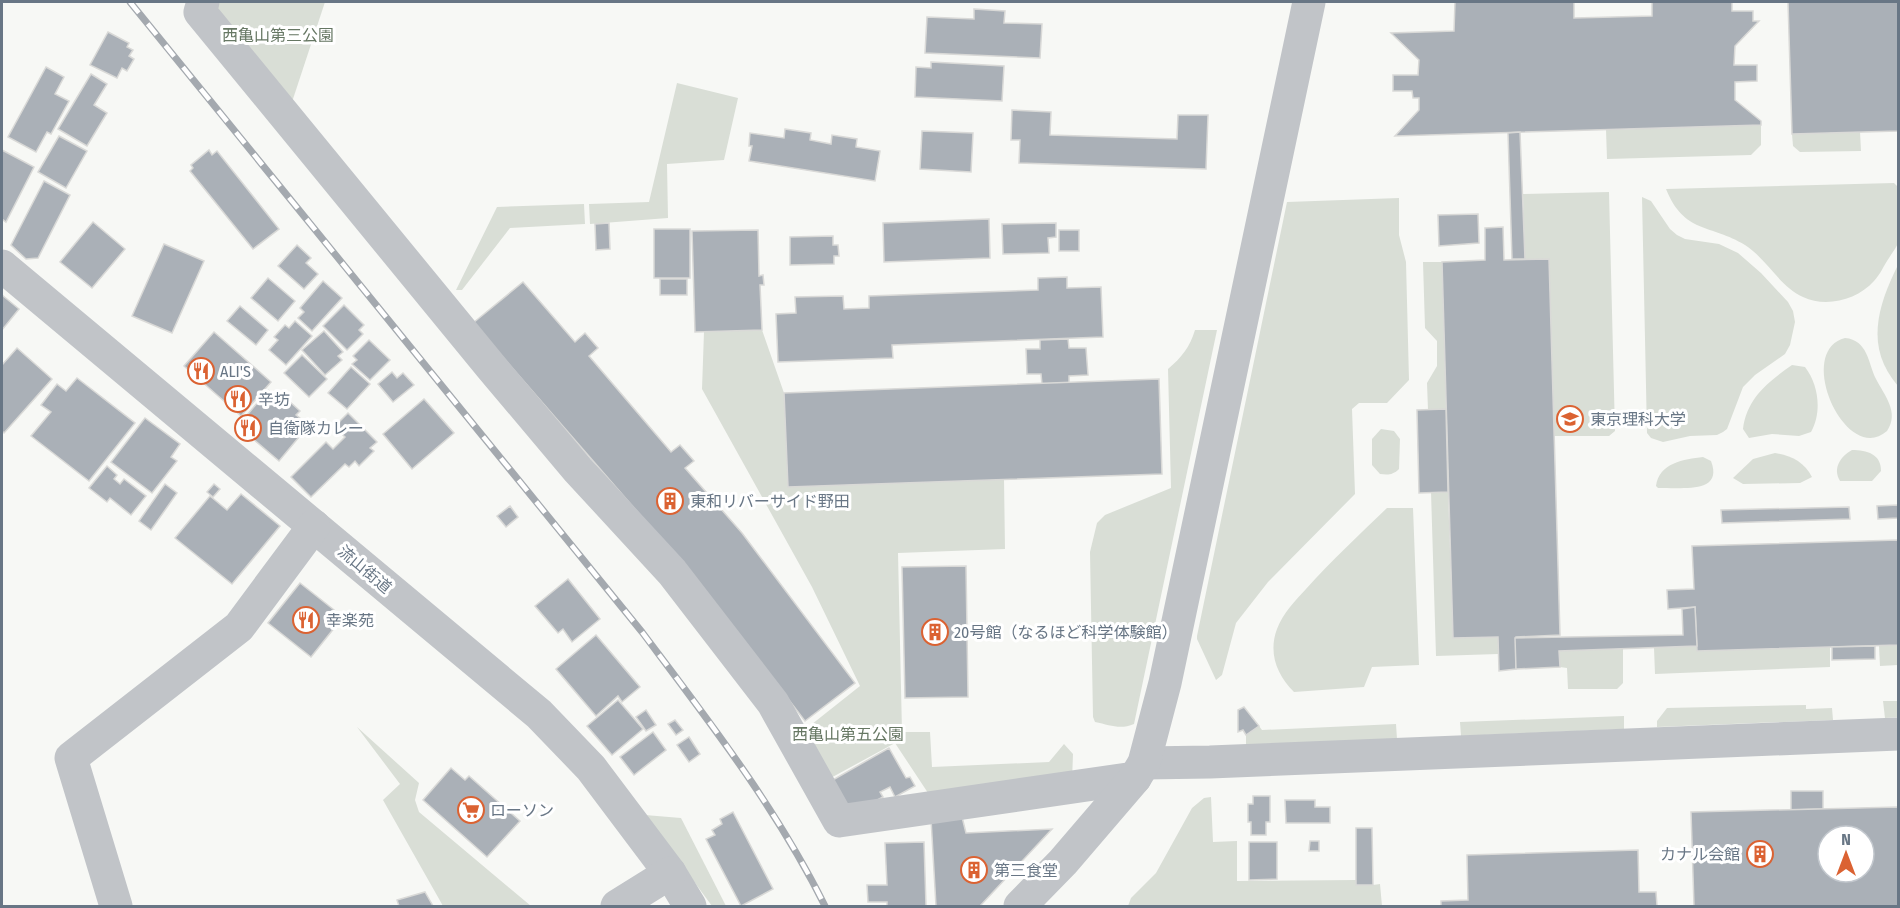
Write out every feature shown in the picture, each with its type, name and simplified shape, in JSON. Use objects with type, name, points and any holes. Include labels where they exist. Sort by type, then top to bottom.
[{"type":"street","points":[[1020,906],[1063,862],[1140,771],[1165,683],[1309,2]]},
{"type":"street","points":[[198,5],[521,402],[578,470],[672,572],[773,703],[839,821],[1140,771],[1899,734]]},
{"type":"street","name":"流山街道","points":[[2,266],[539,714],[591,768],[670,873],[690,906]]},
{"type":"street","points":[[116,906],[71,758],[239,627],[314,526]]},
{"type":"street","points":[[617,906],[670,873]]},
{"type":"green space","name":"西亀山第三公園","points":[[217,2],[325,2],[291,105],[214,8]]},
{"type":"green space","points":[[677,83],[738,98],[724,160],[667,164],[668,218],[590,224],[589,204],[649,202]]},
{"type":"green space","points":[[1761,125],[1761,145],[1751,155],[1607,159],[1606,130]]},
{"type":"green space","points":[[1860,132],[1861,151],[1800,152],[1793,146],[1792,134]]},
{"type":"green space","points":[[1894,183],[1898,187],[1899,200],[1897,246],[1878,276],[1867,288],[1850,297],[1831,302],[1803,297],[1787,286],[1760,257],[1745,245],[1690,221],[1681,214],[1666,189]]},
{"type":"green space","points":[[1609,192],[1615,431],[1609,436],[1554,436],[1549,259],[1525,259],[1523,194]]},
{"type":"green space","points":[[1642,197],[1651,201],[1670,229],[1677,235],[1685,239],[1719,244],[1738,253],[1761,273],[1788,302],[1793,311],[1795,322],[1790,345],[1785,354],[1755,375],[1743,387],[1727,429],[1717,435],[1690,436],[1663,442],[1651,438],[1647,433]]},
{"type":"green space","points":[[1399,198],[1399,235],[1406,262],[1409,380],[1387,403],[1359,403],[1352,409],[1355,494],[1268,582],[1236,623],[1222,675],[1216,680],[1197,636],[1287,202]]},
{"type":"green space","points":[[584,204],[585,224],[510,228],[462,290],[456,290],[497,207]]},
{"type":"green space","points":[[1423,262],[1442,262],[1446,409],[1428,410],[1427,383],[1437,366],[1437,341],[1425,328]]},
{"type":"green space","points":[[1898,265],[1898,386],[1881,357],[1878,327],[1885,296]]},
{"type":"green space","name":"西亀山第五公園","points":[[762,330],[784,393],[788,487],[1004,479],[1005,549],[898,553],[902,732],[930,732],[932,767],[1049,762],[1064,744],[1073,754],[1072,781],[932,799],[895,743],[827,780],[802,732],[860,686],[812,587],[702,389],[704,332]]},
{"type":"green space","points":[[1195,330],[1217,330],[1134,724],[1110,726],[1095,722],[1093,717],[1090,552],[1097,523],[1105,515],[1171,488],[1168,369],[1184,352]]},
{"type":"green space","points":[[1845,338],[1853,340],[1863,348],[1891,410],[1891,424],[1887,431],[1871,438],[1856,433],[1842,421],[1825,383],[1824,363],[1830,347]]},
{"type":"green space","points":[[1792,365],[1805,367],[1816,390],[1818,408],[1811,432],[1799,436],[1772,434],[1749,438],[1743,429],[1749,408],[1767,385]]},
{"type":"green space","points":[[1381,429],[1394,431],[1400,439],[1399,469],[1390,474],[1380,474],[1372,465],[1372,439]]},
{"type":"green space","points":[[1852,450],[1868,452],[1879,461],[1881,471],[1872,481],[1840,481],[1837,467],[1844,456]]},
{"type":"green space","points":[[1775,453],[1797,460],[1812,477],[1800,483],[1743,484],[1733,478],[1753,459]]},
{"type":"green space","points":[[1703,457],[1711,461],[1713,472],[1706,484],[1688,488],[1658,488],[1656,486],[1658,478],[1667,467],[1688,459]]},
{"type":"green space","points":[[1431,492],[1448,492],[1453,638],[1498,637],[1498,654],[1436,656]]},
{"type":"green space","points":[[1387,508],[1413,508],[1419,665],[1372,667],[1364,687],[1294,692],[1279,671],[1274,655],[1274,638],[1280,623],[1290,607],[1316,578]]},
{"type":"green space","points":[[1898,645],[1898,665],[1880,666],[1879,646]]},
{"type":"green space","points":[[1697,646],[1697,650],[1830,647],[1830,667],[1655,674],[1654,648]]},
{"type":"green space","points":[[1623,649],[1623,683],[1617,689],[1568,689],[1567,668],[1560,667],[1559,651]]},
{"type":"green space","points":[[1883,701],[1898,701],[1898,717],[1885,718]]},
{"type":"green space","points":[[1806,705],[1806,709],[1832,708],[1833,720],[1657,727],[1657,721],[1667,708]]},
{"type":"green space","points":[[1624,716],[1624,729],[1461,736],[1460,722]]},
{"type":"green space","points":[[1396,724],[1397,739],[1246,745],[1246,735],[1259,726],[1262,730]]},
{"type":"green space","points":[[357,727],[419,783],[415,800],[419,812],[531,906],[443,906],[383,800],[400,784]]},
{"type":"green space","points":[[1211,797],[1213,842],[1237,841],[1237,881],[1356,880],[1373,885],[1380,884],[1382,906],[1128,906],[1131,898],[1156,873],[1192,808],[1204,798]]},
{"type":"green space","points":[[645,815],[681,818],[726,906],[712,906]]},
{"type":"building","points":[[1455,2],[1574,2],[1574,18],[1652,16],[1652,2],[1732,2],[1732,11],[1753,11],[1753,21],[1759,21],[1735,46],[1734,65],[1757,65],[1757,81],[1735,82],[1735,100],[1761,121],[1761,125],[1395,136],[1419,110],[1419,98],[1413,98],[1412,91],[1393,91],[1393,75],[1418,75],[1419,60],[1391,33],[1454,31]]},
{"type":"building","points":[[1788,2],[1898,2],[1898,131],[1792,134]]},
{"type":"building","points":[[974,9],[1005,11],[1004,23],[1042,24],[1040,58],[925,53],[927,17],[974,19]]},
{"type":"building","points":[[108,32],[129,43],[127,47],[133,50],[129,56],[134,59],[127,71],[122,68],[117,78],[90,65]]},
{"type":"building","points":[[931,62],[1004,66],[1002,101],[915,97],[916,67],[931,68]]},
{"type":"building","points":[[46,67],[64,77],[55,94],[69,101],[51,134],[47,132],[36,152],[8,137]]},
{"type":"building","points":[[91,74],[107,84],[94,105],[107,113],[87,146],[58,129]]},
{"type":"building","points":[[1012,110],[1051,112],[1050,135],[1177,139],[1178,115],[1208,115],[1206,169],[1019,163],[1020,140],[1011,140]]},
{"type":"building","points":[[785,129],[811,133],[810,140],[831,144],[832,135],[857,139],[856,147],[880,151],[875,181],[749,161],[752,146],[749,146],[750,133],[784,138]]},
{"type":"building","points":[[922,131],[973,133],[971,172],[920,169]]},
{"type":"building","points":[[1520,132],[1525,259],[1512,259],[1508,133]]},
{"type":"building","points":[[59,136],[87,151],[66,188],[38,172]]},
{"type":"building","points":[[2,150],[34,167],[6,222],[2,219]]},
{"type":"building","points":[[209,150],[212,155],[217,151],[279,229],[253,249],[190,171],[193,168],[191,165]]},
{"type":"building","points":[[44,181],[70,195],[38,258],[26,259],[11,245]]},
{"type":"building","points":[[1478,214],[1479,243],[1439,246],[1438,215]]},
{"type":"building","points":[[989,219],[990,258],[884,262],[883,223]]},
{"type":"building","points":[[93,222],[125,249],[92,288],[60,262]]},
{"type":"building","points":[[609,223],[610,249],[596,250],[595,224]]},
{"type":"building","points":[[1056,223],[1056,237],[1048,238],[1049,253],[1003,254],[1002,224]]},
{"type":"building","points":[[1503,227],[1504,260],[1549,259],[1560,635],[1516,637],[1516,669],[1499,671],[1498,637],[1453,638],[1442,262],[1485,260],[1485,228]]},
{"type":"building","points":[[654,229],[690,229],[690,278],[654,278]]},
{"type":"building","points":[[758,230],[759,276],[763,275],[764,285],[760,285],[762,330],[695,332],[692,231]]},
{"type":"building","points":[[1059,230],[1079,230],[1079,251],[1059,251]]},
{"type":"building","points":[[833,236],[833,245],[838,245],[839,256],[834,256],[834,264],[790,265],[790,237]]},
{"type":"building","points":[[164,244],[204,261],[172,333],[132,316]]},
{"type":"building","points":[[297,245],[311,258],[306,263],[318,274],[304,289],[278,266]]},
{"type":"building","points":[[1067,277],[1067,288],[1101,287],[1103,337],[892,345],[893,358],[778,362],[776,314],[796,313],[795,297],[843,296],[844,309],[869,308],[869,296],[1038,290],[1038,278]]},
{"type":"building","points":[[268,278],[295,301],[278,321],[251,298]]},
{"type":"building","points":[[660,279],[687,279],[687,295],[660,295]]},
{"type":"building","points":[[323,281],[342,298],[312,331],[298,318],[304,312],[300,308]]},
{"type":"building","name":"東和リバーサイド野田","points":[[523,282],[575,342],[585,333],[598,348],[589,356],[671,452],[680,445],[694,461],[685,468],[742,533],[855,683],[805,721],[695,578],[473,323]]},
{"type":"building","points":[[2,295],[19,309],[2,330]]},
{"type":"building","points":[[344,305],[364,325],[359,330],[363,334],[347,350],[323,326]]},
{"type":"building","points":[[240,306],[268,330],[256,345],[227,321]]},
{"type":"building","points":[[295,321],[312,336],[286,365],[269,350],[278,340],[274,337],[285,325],[289,328]]},
{"type":"building","points":[[324,331],[343,352],[338,356],[342,360],[325,375],[302,350]]},
{"type":"building","points":[[214,332],[271,382],[241,416],[184,366]]},
{"type":"building","points":[[1068,339],[1069,348],[1086,348],[1088,375],[1069,376],[1069,383],[1042,384],[1041,374],[1027,374],[1026,349],[1040,349],[1040,340]]},
{"type":"building","points":[[369,340],[390,360],[370,380],[352,364],[357,360],[353,356]]},
{"type":"building","points":[[17,348],[52,379],[4,433],[2,431],[2,365]]},
{"type":"building","points":[[302,355],[327,379],[309,397],[284,373]]},
{"type":"building","points":[[351,367],[370,384],[347,409],[328,393]]},
{"type":"building","points":[[392,372],[397,378],[403,373],[414,385],[393,402],[378,384]]},
{"type":"building","points":[[77,378],[135,423],[89,481],[31,436],[51,412],[41,405],[57,384],[66,391]]},
{"type":"building","points":[[1159,379],[1162,474],[788,487],[784,393]]},
{"type":"building","points":[[268,390],[286,405],[289,401],[300,411],[296,415],[309,425],[279,461],[238,426]]},
{"type":"building","points":[[424,399],[454,433],[412,469],[383,434]]},
{"type":"building","points":[[1446,409],[1448,492],[1419,493],[1417,410]]},
{"type":"building","points":[[348,413],[377,442],[370,448],[374,451],[359,466],[355,461],[349,467],[345,464],[311,497],[291,477],[326,442],[333,449],[345,437],[334,427]]},
{"type":"building","points":[[145,418],[180,444],[171,457],[177,461],[152,493],[111,462]]},
{"type":"building","points":[[107,466],[117,475],[114,479],[120,484],[124,479],[146,496],[131,515],[110,498],[107,502],[89,488]]},
{"type":"building","points":[[165,484],[177,493],[151,530],[139,521]]},
{"type":"building","points":[[214,484],[220,489],[213,497],[207,492]]},
{"type":"building","points":[[241,494],[280,526],[232,584],[175,538],[210,496],[227,510]]},
{"type":"building","points":[[1898,505],[1898,518],[1878,519],[1877,506]]},
{"type":"building","points":[[510,506],[518,517],[506,527],[497,516]]},
{"type":"building","points":[[1849,507],[1850,519],[1722,523],[1721,510]]},
{"type":"building","points":[[1898,540],[1898,645],[1697,651],[1695,607],[1668,609],[1667,590],[1694,589],[1692,546]]},
{"type":"building","name":"20号館（なるほど科学体験館）","points":[[966,566],[968,697],[905,698],[902,567]]},
{"type":"building","points":[[568,579],[600,619],[572,642],[563,629],[558,633],[535,606]]},
{"type":"building","name":"幸楽苑","points":[[300,583],[343,617],[311,657],[268,623]]},
{"type":"building","points":[[1695,607],[1697,646],[1559,651],[1560,667],[1516,669],[1515,638],[1683,635],[1682,609]]},
{"type":"building","points":[[596,635],[640,687],[622,702],[618,696],[596,716],[556,669]]},
{"type":"building","points":[[1875,646],[1875,659],[1832,660],[1832,647]]},
{"type":"building","points":[[618,700],[643,729],[612,755],[587,726]]},
{"type":"building","points":[[1244,707],[1259,726],[1246,735],[1243,730],[1238,732],[1238,710]]},
{"type":"building","points":[[646,710],[656,725],[646,731],[636,717]]},
{"type":"building","points":[[675,720],[683,730],[676,735],[668,724]]},
{"type":"building","points":[[653,732],[666,750],[634,775],[620,757]]},
{"type":"building","points":[[689,737],[700,754],[689,762],[677,745]]},
{"type":"building","points":[[889,748],[906,778],[910,777],[915,786],[895,797],[890,787],[880,792],[883,797],[870,804],[844,804],[831,781]]},
{"type":"building","name":"ローソン","points":[[451,768],[465,780],[469,776],[520,821],[487,857],[423,800]]},
{"type":"building","points":[[1791,791],[1823,791],[1823,809],[1791,810]]},
{"type":"building","points":[[1253,796],[1270,796],[1270,822],[1266,822],[1266,835],[1251,835],[1248,804],[1253,804]]},
{"type":"building","points":[[1285,800],[1315,800],[1315,807],[1330,807],[1330,823],[1286,823]]},
{"type":"building","name":"カナル会館","points":[[1898,807],[1898,906],[1694,906],[1691,812]]},
{"type":"building","points":[[733,812],[773,889],[741,906],[706,839],[715,835],[712,830],[722,824],[720,819]]},
{"type":"building","name":"第三食堂","points":[[962,817],[966,833],[1052,829],[980,906],[936,906],[931,819]]},
{"type":"building","points":[[1356,828],[1372,828],[1373,885],[1356,885]]},
{"type":"building","points":[[1310,841],[1319,841],[1319,851],[1309,851]]},
{"type":"building","points":[[924,842],[926,906],[887,906],[887,902],[868,902],[867,885],[887,885],[885,843]]},
{"type":"building","points":[[1249,842],[1277,842],[1277,879],[1249,880]]},
{"type":"building","points":[[1638,850],[1639,892],[1656,892],[1657,906],[1441,906],[1441,901],[1468,900],[1467,855]]},
{"type":"building","points":[[425,892],[433,906],[399,906],[397,900]]},
{"type":"railway","points":[[130,2],[642,632],[716,731],[763,799],[806,869],[825,906]]},
{"type":"place","name":"ALI'S","points":[[201,371]]},
{"type":"place","name":"辛坊","points":[[238,399]]},
{"type":"place","name":"東京理科大学","points":[[1570,419]]},
{"type":"place","name":"自衛隊カレー","points":[[248,428]]},
{"type":"place","name":"東和リバーサイド野田","points":[[670,501]]},
{"type":"place","name":"幸楽苑","points":[[306,620]]},
{"type":"place","name":"20号館（なるほど科学体験館）","points":[[935,632]]},
{"type":"place","name":"ローソン","points":[[471,810]]},
{"type":"place","name":"カナル会館","points":[[1760,854]]},
{"type":"place","name":"第三食堂","points":[[974,870]]}]
